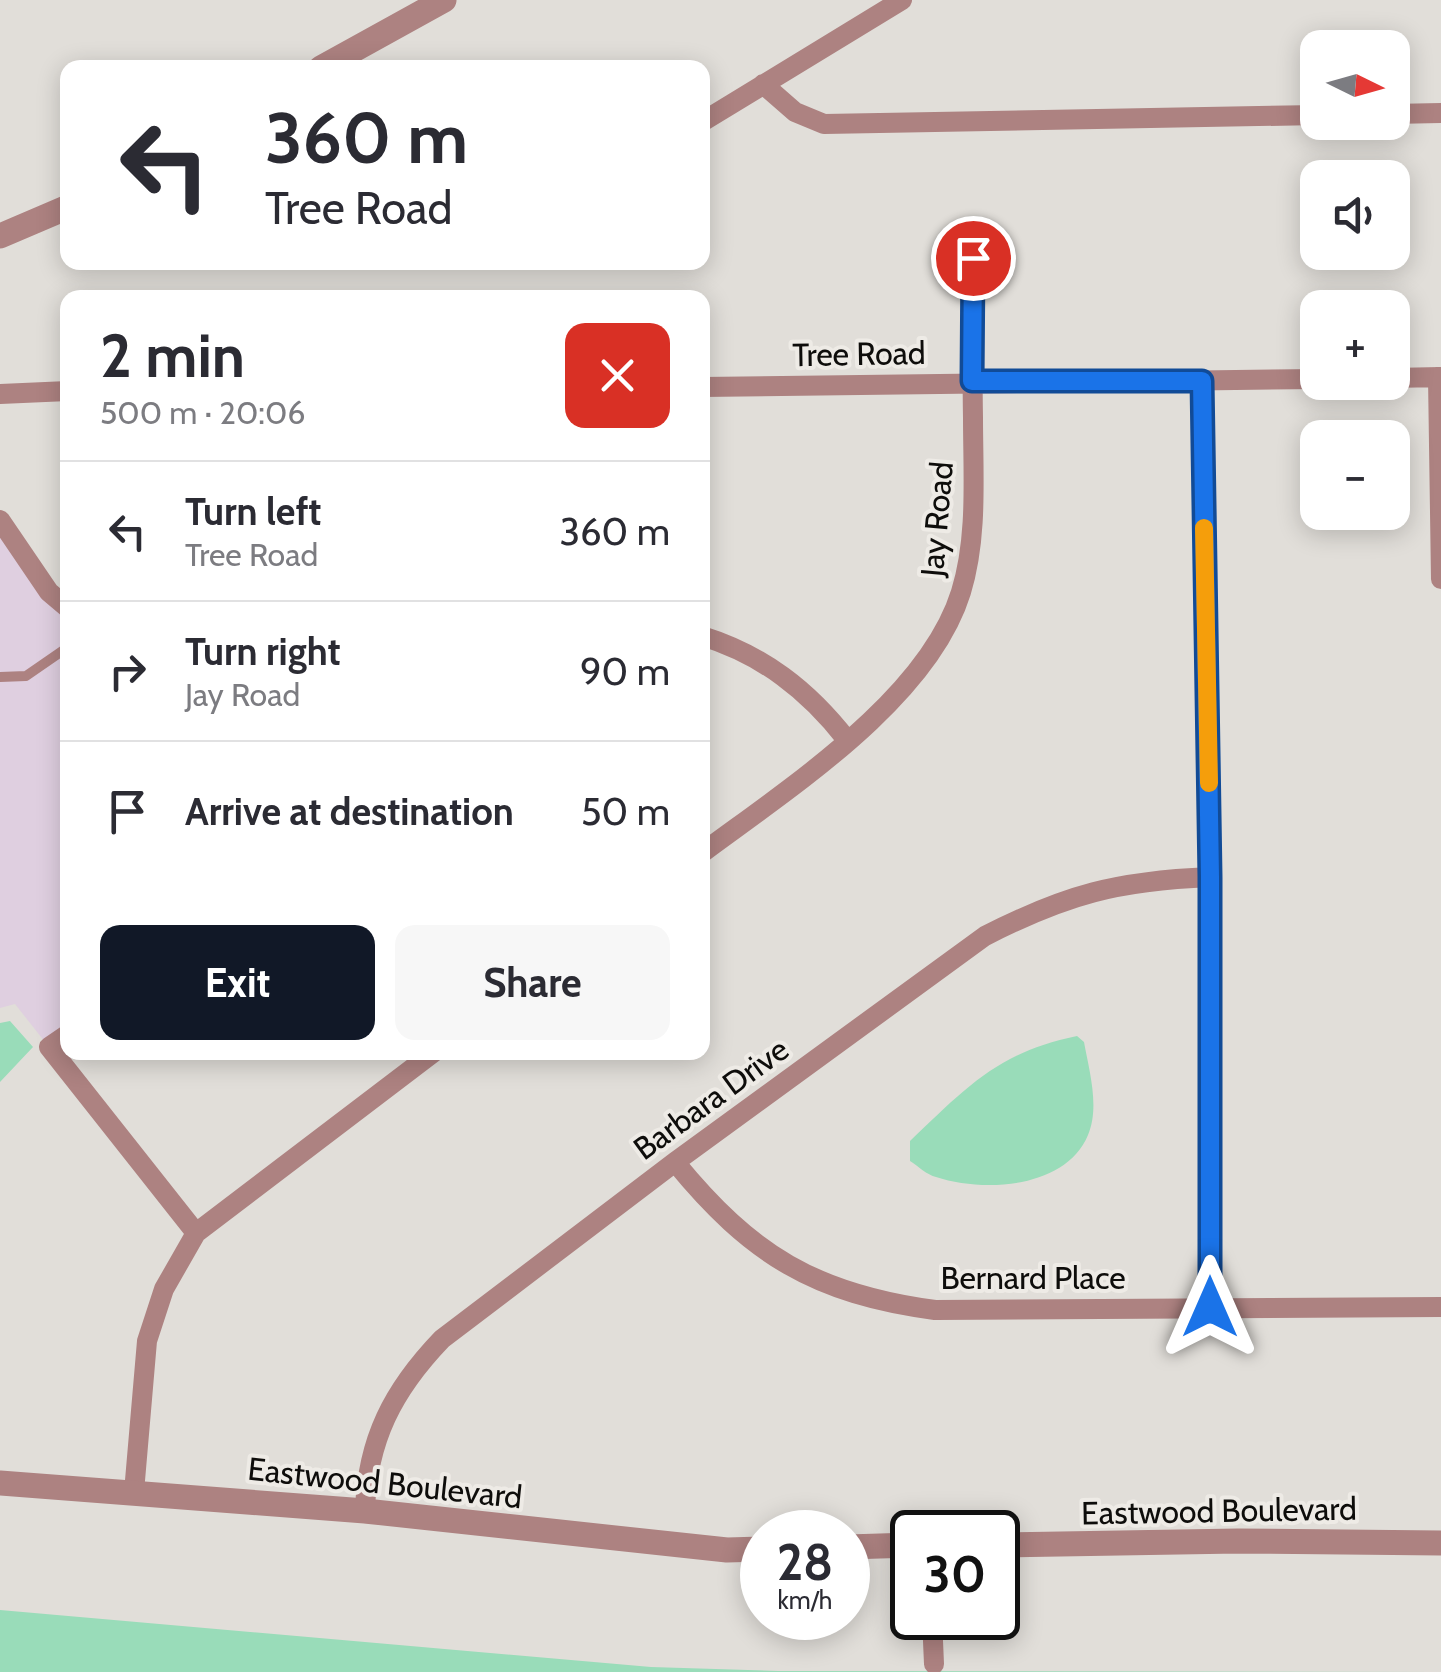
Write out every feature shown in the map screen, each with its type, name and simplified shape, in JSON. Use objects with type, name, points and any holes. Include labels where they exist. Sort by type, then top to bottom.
[{"type":"street","points":[[335,60],[444,0]]},
{"type":"street","points":[[856,0],[868,19]]},
{"type":"street","points":[[710,117],[902,0]]},
{"type":"street","points":[[763,84],[796,112],[824,124],[1300,115]]},
{"type":"street","points":[[1410,114],[1441,113]]},
{"type":"street","points":[[0,236],[60,210]]},
{"type":"street","name":"Jay Road","points":[[710,847],[888,707],[948,626],[962,591],[972,524],[973,258]]},
{"type":"street","points":[[1410,378],[1439,377],[1441,580]]},
{"type":"street","name":"Tree Road","points":[[710,387],[1300,379]]},
{"type":"street","points":[[1202,381],[1210,877],[1210,1307]]},
{"type":"street","points":[[0,394],[60,392]]},
{"type":"street","points":[[0,520],[48,592],[60,602]]},
{"type":"street","points":[[710,639],[770,665],[822,708],[847,740]]},
{"type":"street","name":"Barbara Drive","points":[[365,1511],[366,1473],[381,1426],[428,1354],[442,1339],[675,1162],[985,936],[1040,908],[1070,898],[1131,883],[1210,877]]},
{"type":"street","points":[[60,1039],[49,1047],[196,1234]]},
{"type":"street","points":[[134,1492],[147,1342],[164,1288],[196,1234],[424,1060]]},
{"type":"street","name":"Bernard Place","points":[[675,1162],[742,1235],[766,1252],[822,1284],[891,1304],[935,1310],[1441,1307]]},
{"type":"street","name":"Eastwood Boulevard","points":[[0,1483],[365,1511],[740,1550]]},
{"type":"street","name":"Eastwood Boulevard","points":[[1020,1545],[1441,1543]]},
{"type":"street","points":[[933,1640],[934,1664]]},
{"type":"lane","points":[[0,677],[26,676],[60,652]]},
{"type":"shaded area","points":[[0,520],[60,599],[60,1039],[49,1047],[15,1004],[0,1008]]},
{"type":"green space","points":[[10,1021],[33,1047],[0,1082],[0,1023]]},
{"type":"green space","points":[[1077,1036],[1084,1042],[1093,1113],[1088,1135],[1077,1153],[1062,1166],[1022,1182],[977,1185],[933,1176],[910,1161],[910,1141],[985,1075],[1025,1052]]},
{"type":"green space","points":[[0,1610],[651,1667],[778,1671],[1441,1672],[0,1672]]},
{"type":"slow traffic","points":[[1204,528],[1209,783]]},
{"type":"route","points":[[973,258],[972,381],[1202,381],[1210,877],[1210,1307]]}]
